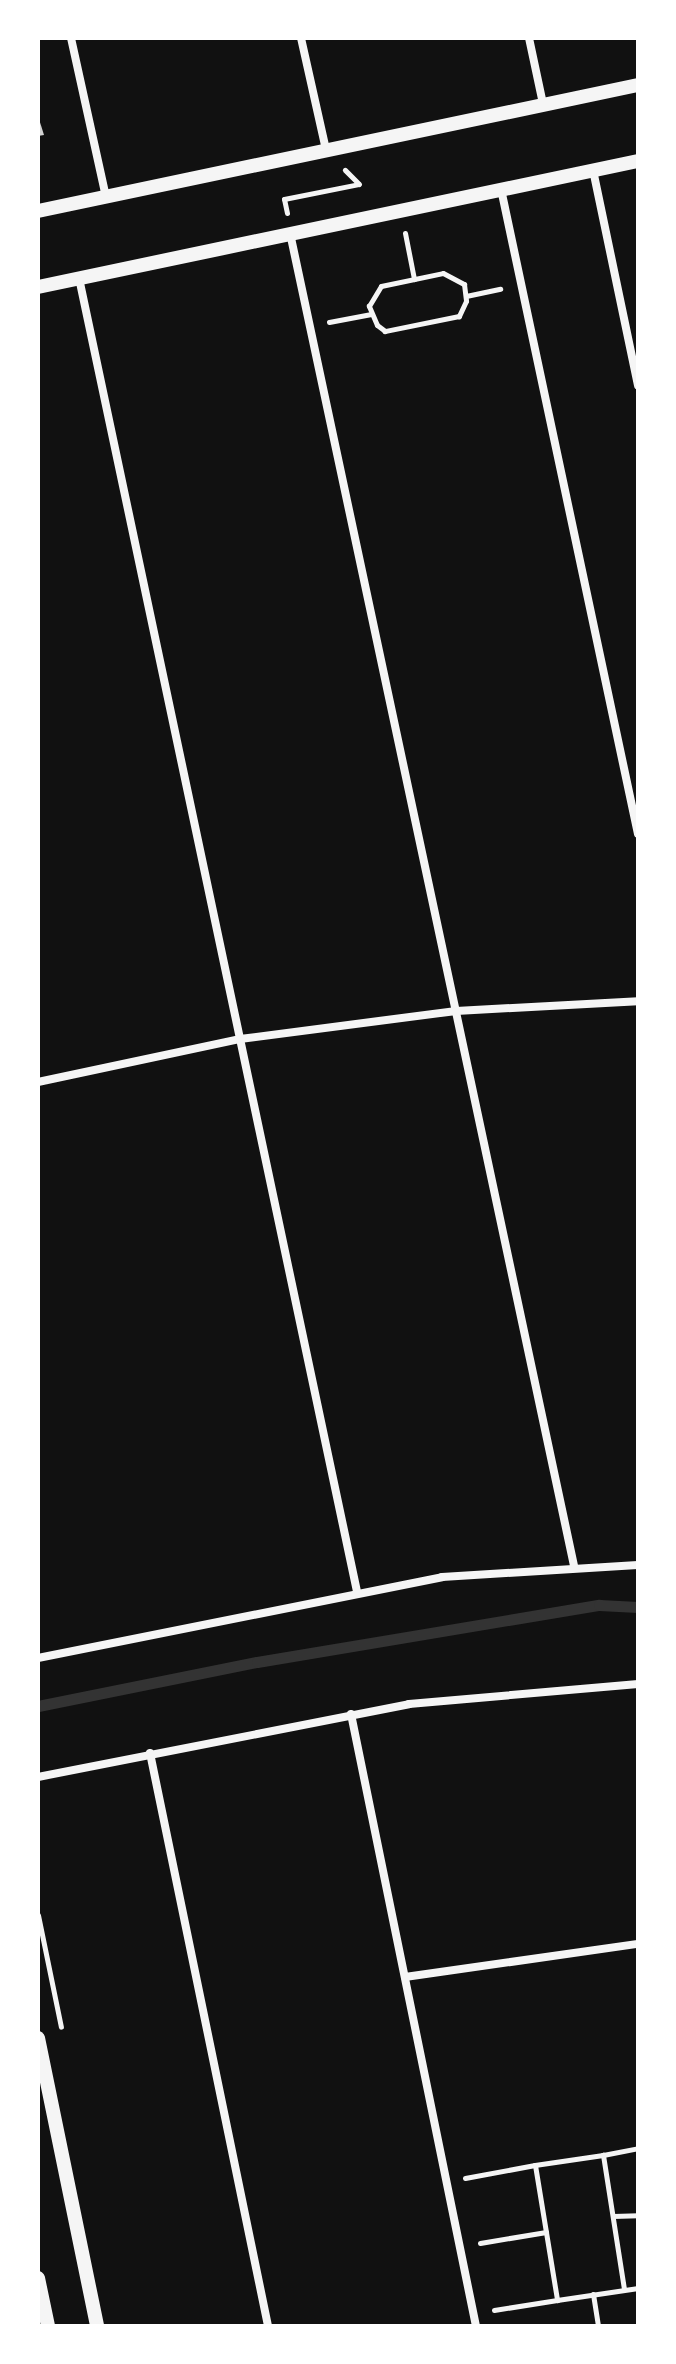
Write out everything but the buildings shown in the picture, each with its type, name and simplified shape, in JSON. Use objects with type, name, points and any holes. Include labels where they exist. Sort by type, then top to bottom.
[{"type":"street","points":[[71,38],[106,197]]},
{"type":"street","points":[[301,38],[326,150]]},
{"type":"street","points":[[529,38],[543,104]]},
{"type":"street","points":[[38,211],[638,85]]},
{"type":"street","points":[[38,287],[638,161]]},
{"type":"street","points":[[593,170],[638,385]]},
{"type":"street","points":[[501,189],[638,834]]},
{"type":"street","points":[[290,233],[574,1566]]},
{"type":"street","points":[[79,278],[357,1591]]},
{"type":"street","points":[[38,1082],[240,1039],[456,1011],[638,1001]]},
{"type":"street","points":[[38,1658],[357,1591],[442,1577],[574,1566],[638,1565]]},
{"type":"street","points":[[38,1777],[351,1714],[467,1696],[638,1684]]},
{"type":"street","points":[[351,1714],[476,2326]]},
{"type":"street","points":[[150,1753],[268,2326]]},
{"type":"street","points":[[405,1977],[638,1944]]},
{"type":"street","points":[[38,2038],[97,2326]]},
{"type":"street","points":[[38,2278],[48,2326]]},
{"type":"path","points":[[290,233],[284,199],[359,184],[326,150]]},
{"type":"path","points":[[401,210],[414,279]]},
{"type":"path","points":[[448,273],[464,284],[466,296],[459,316],[385,331],[371,314],[369,302],[381,286],[414,279],[448,273]]},
{"type":"path","points":[[466,296],[521,283]]},
{"type":"path","points":[[310,324],[371,314]]},
{"type":"path","points":[[447,2181],[638,2148]]},
{"type":"path","points":[[603,2155],[624,2289]]},
{"type":"path","points":[[535,2165],[557,2300]]},
{"type":"path","points":[[613,2216],[638,2215]]},
{"type":"path","points":[[460,2246],[546,2232]]},
{"type":"path","points":[[473,2313],[638,2288]]},
{"type":"path","points":[[593,2294],[598,2326]]},
{"type":"waterway","points":[[38,1706],[257,1662],[599,1605],[638,1607]]}]
